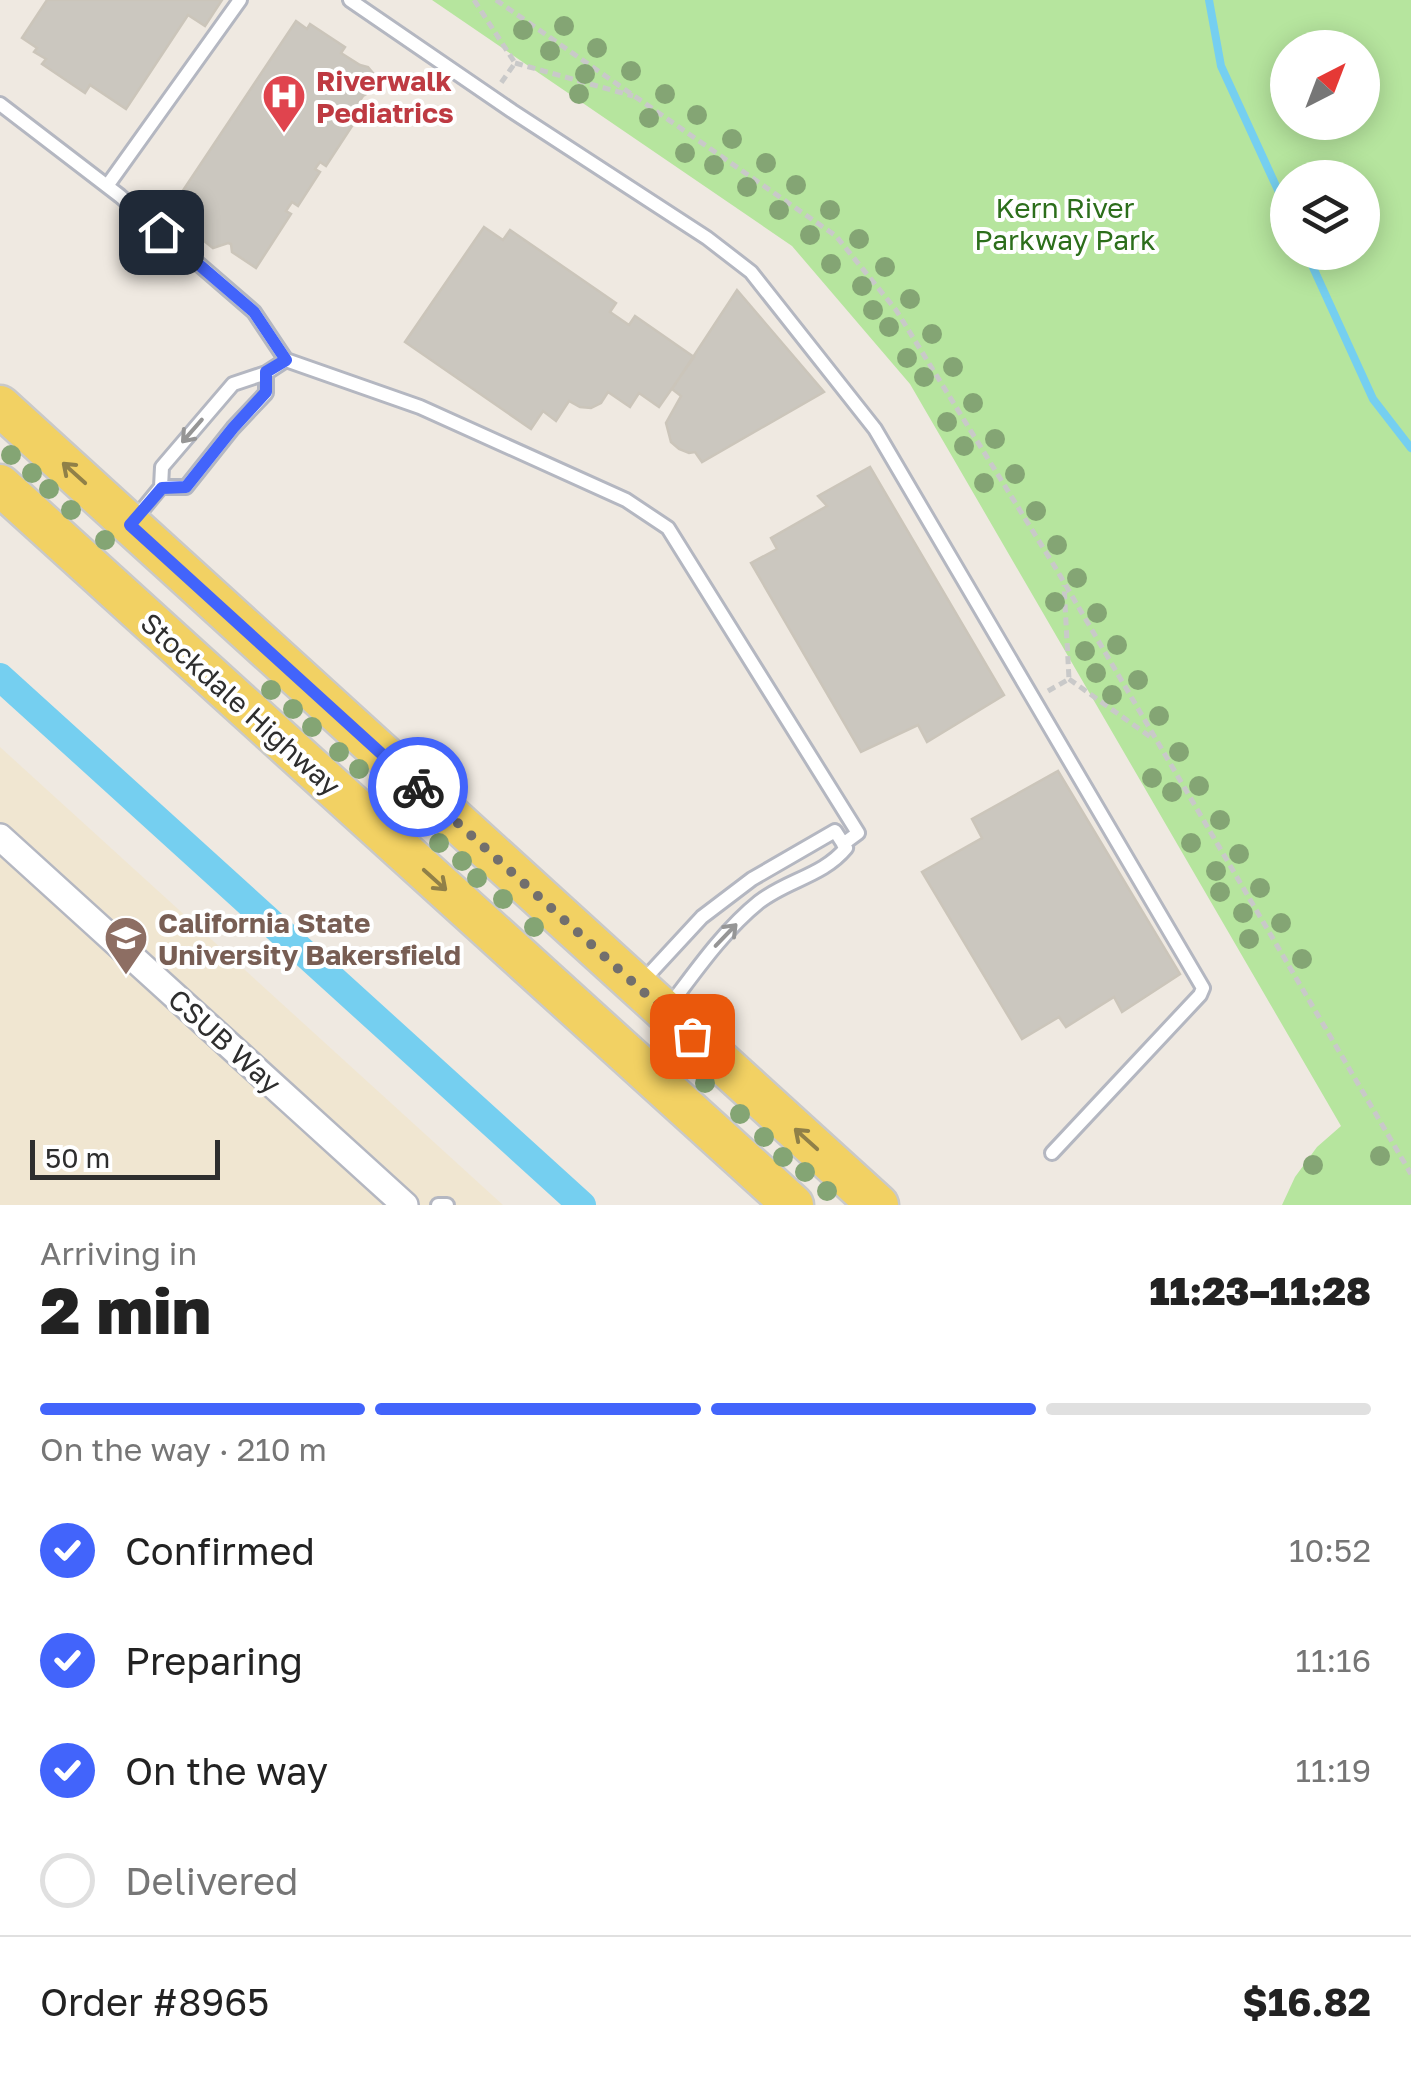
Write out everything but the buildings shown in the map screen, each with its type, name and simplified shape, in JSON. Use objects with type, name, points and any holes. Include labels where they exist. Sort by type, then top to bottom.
[{"type":"main road","name":"Stockdale Highway","points":[[0,406],[878,1205]]},
{"type":"main road","name":"Stockdale Highway","points":[[0,485],[793,1205]]},
{"type":"street","name":"CSUB Way","points":[[0,836],[405,1205]]},
{"type":"lane","points":[[107,186],[240,0]]},
{"type":"lane","points":[[350,0],[752,272],[875,429],[1203,988],[1190,1007],[1052,1153]]},
{"type":"lane","points":[[0,104],[107,186],[254,312],[286,360],[420,407],[626,500],[668,528],[858,834],[843,844]]},
{"type":"lane","points":[[130,525],[162,488],[162,467],[234,384],[286,360]]},
{"type":"lane","points":[[162,488],[186,487],[266,392],[266,372]]},
{"type":"lane","points":[[836,832],[846,848],[834,862],[761,900],[716,945],[651,999],[702,917],[752,879],[836,832]]},
{"type":"lane","points":[[438,1205],[447,1205]]},
{"type":"path","points":[[474,0],[516,63],[637,98]]},
{"type":"path","points":[[496,0],[836,236],[896,310],[1064,582],[1411,1174]]},
{"type":"path","points":[[501,83],[516,63]]},
{"type":"path","points":[[1064,582],[1069,679]]},
{"type":"path","points":[[1048,691],[1069,679]]},
{"type":"path","points":[[1069,679],[1158,742]]},
{"type":"shaded area","name":"California State University Bakersfield","points":[[0,747],[503,1205],[0,1205]]},
{"type":"green space","name":"Kern River Parkway Park","points":[[432,0],[1411,0],[1411,1205],[1282,1205],[1295,1177],[1317,1147],[1341,1126],[910,384],[792,246]]},
{"type":"waterway","points":[[1209,0],[1221,66],[1270,173]]},
{"type":"waterway","points":[[1314,270],[1373,399],[1411,448]]},
{"type":"waterway","points":[[0,677],[582,1205]]},
{"type":"way so far","points":[[418,787],[692,1036]]},
{"type":"place","name":"Riverwalk Pediatrics","points":[[284,134]]},
{"type":"place","name":"California State University Bakersfield","points":[[126,976]]},
{"type":"route","points":[[161,232],[254,312],[286,360],[266,372],[266,392],[186,487],[162,488],[130,525],[418,787]]}]
